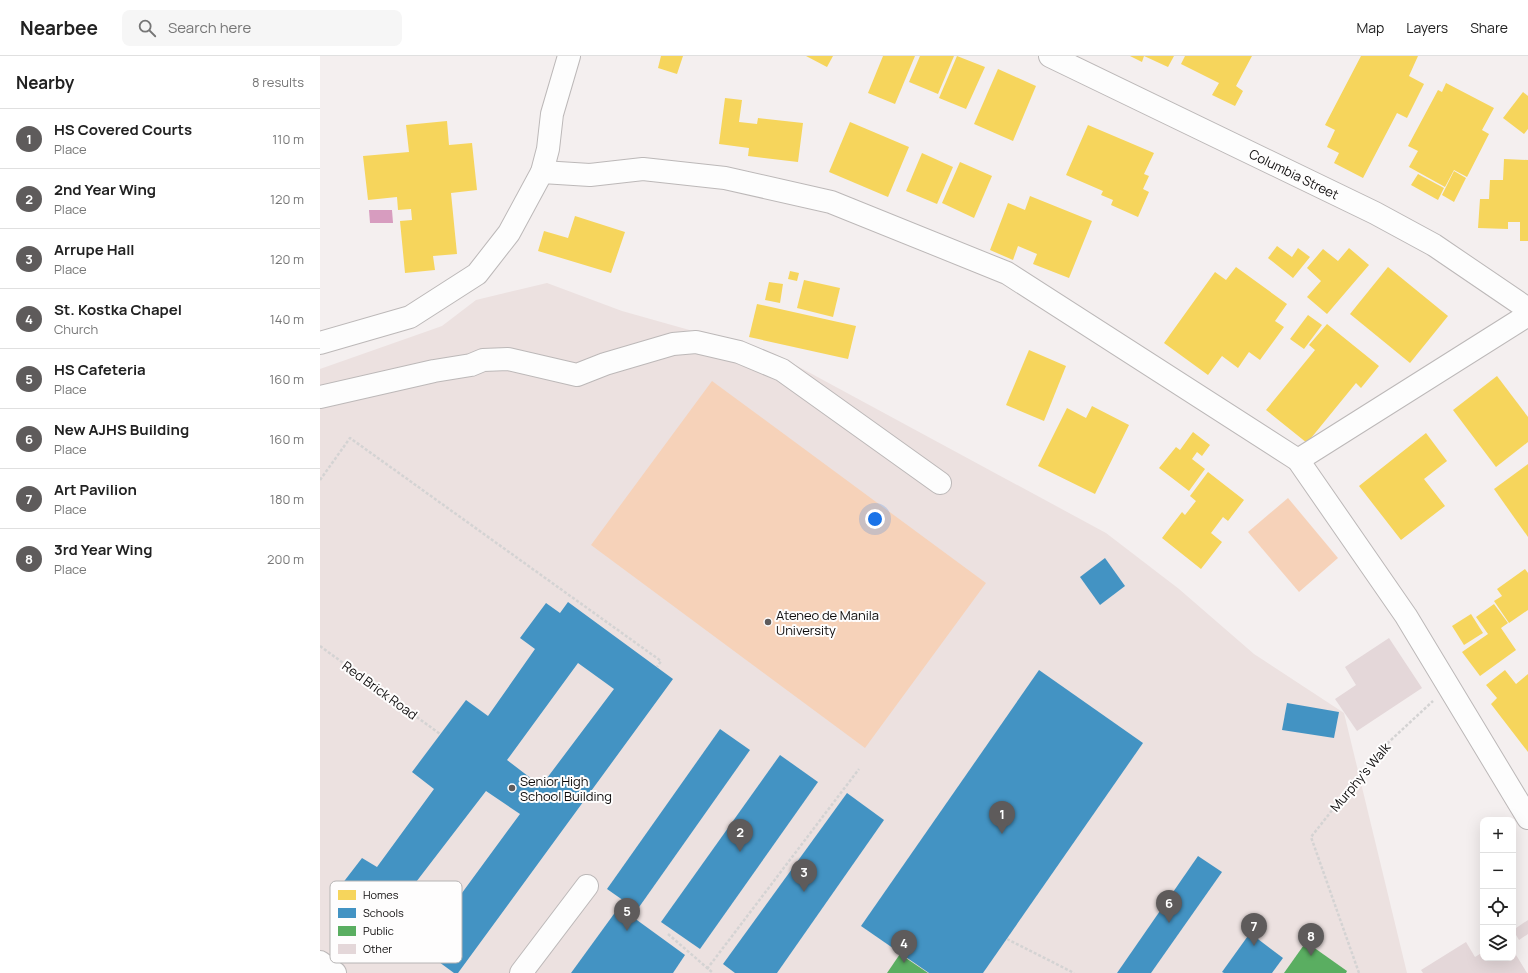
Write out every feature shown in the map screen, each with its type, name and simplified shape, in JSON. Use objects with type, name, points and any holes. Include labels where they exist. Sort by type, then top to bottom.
[{"type":"street","points":[[320,343],[410,317],[477,274],[509,232],[542,172],[548,149],[552,114],[569,56]]},
{"type":"street","name":"Columbia Street","points":[[1050,56],[1402,227],[1434,245],[1528,309]]},
{"type":"street","points":[[542,172],[590,175],[643,169],[726,178],[831,202],[1007,273],[1298,460],[1406,616],[1448,688],[1528,818]]},
{"type":"street","points":[[1298,460],[1528,315]]},
{"type":"street","points":[[320,397],[434,371],[471,365],[483,360],[508,359],[577,375],[605,364],[673,344],[696,342],[739,352],[782,370],[940,483]]},
{"type":"street","points":[[520,973],[587,886]]},
{"type":"street","points":[[320,962],[336,973]]},
{"type":"path","points":[[320,480],[350,438],[661,661],[657,667]]},
{"type":"path","name":"Red Brick Road","points":[[320,646],[440,734]]},
{"type":"path","name":"Murphy's Walk","points":[[1359,973],[1311,837],[1378,752],[1448,688]]},
{"type":"path","points":[[707,969],[859,769]]},
{"type":"path","points":[[668,934],[713,973]]},
{"type":"path","points":[[1007,939],[1074,973]]},
{"type":"shaded area","points":[[369,210],[392,210],[393,223],[370,223]]},
{"type":"shaded area","name":"Ateneo de Manila University","points":[[547,283],[622,311],[775,354],[1106,533],[1179,589],[1254,654],[1344,713],[1407,973],[320,973],[320,369],[442,326],[476,300]]},
{"type":"shaded area","points":[[712,381],[986,583],[865,748],[591,545]]},
{"type":"shaded area","points":[[1288,498],[1338,558],[1299,592],[1248,532]]},
{"type":"building: Homes","points":[[661,56],[683,56],[677,74],[658,68]]},
{"type":"building: Homes","points":[[806,56],[833,56],[827,67]]},
{"type":"building: Homes","points":[[883,56],[915,56],[895,104],[868,93]]},
{"type":"building: Homes","points":[[920,56],[954,56],[938,94],[909,82]]},
{"type":"building: Homes","points":[[957,56],[985,67],[966,109],[939,98]]},
{"type":"building: Homes","points":[[1130,56],[1144,56],[1142,62]]},
{"type":"building: Homes","points":[[1144,56],[1174,56],[1168,67]]},
{"type":"building: Homes","points":[[1185,56],[1252,56],[1236,86],[1243,91],[1235,106],[1212,95],[1219,83],[1181,64]]},
{"type":"building: Homes","points":[[1361,56],[1418,56],[1409,76],[1424,84],[1407,118],[1397,113],[1363,178],[1334,163],[1339,153],[1327,147],[1335,130],[1325,125]]},
{"type":"building: Homes","points":[[998,69],[1036,86],[1013,141],[974,124]]},
{"type":"building: Homes","points":[[1446,83],[1494,108],[1482,130],[1489,134],[1467,177],[1454,170],[1445,187],[1409,167],[1418,151],[1408,146],[1438,90],[1442,92]]},
{"type":"building: Homes","points":[[1523,92],[1528,96],[1528,129],[1524,134],[1503,118]]},
{"type":"building: Homes","points":[[725,98],[742,100],[739,122],[757,124],[758,118],[803,123],[798,162],[748,156],[749,148],[719,144]]},
{"type":"building: Homes","points":[[447,121],[449,145],[472,143],[477,190],[451,193],[457,254],[433,256],[435,270],[405,273],[400,221],[412,220],[411,209],[398,210],[397,197],[368,200],[363,156],[409,152],[406,125]]},
{"type":"building: Homes","points":[[850,122],[909,147],[888,197],[829,172]]},
{"type":"building: Homes","points":[[1088,125],[1154,153],[1144,174],[1149,176],[1143,189],[1149,192],[1138,217],[1111,205],[1113,200],[1101,195],[1103,191],[1066,175]]},
{"type":"building: Homes","points":[[922,153],[953,167],[937,204],[906,191]]},
{"type":"building: Homes","points":[[1504,159],[1528,160],[1528,241],[1520,241],[1520,222],[1508,222],[1508,229],[1478,228],[1480,199],[1489,199],[1490,180],[1503,180]]},
{"type":"building: Homes","points":[[960,162],[992,176],[974,218],[942,203]]},
{"type":"building: Homes","points":[[1454,171],[1466,178],[1454,202],[1442,195]]},
{"type":"building: Homes","points":[[1418,174],[1444,188],[1438,200],[1411,185]]},
{"type":"building: Homes","points":[[1030,196],[1092,221],[1069,278],[1033,264],[1037,254],[1018,246],[1013,260],[990,250],[1008,203],[1025,210]]},
{"type":"building: Homes","points":[[575,216],[625,232],[611,273],[538,251],[544,231],[568,238]]},
{"type":"building: Homes","points":[[1277,246],[1292,257],[1298,248],[1310,257],[1293,278],[1268,258]]},
{"type":"building: Homes","points":[[1349,248],[1369,265],[1327,314],[1307,297],[1321,281],[1307,268],[1323,249],[1338,261]]},
{"type":"building: Homes","points":[[1236,267],[1287,304],[1275,321],[1284,327],[1260,360],[1249,352],[1238,368],[1222,356],[1208,375],[1164,343],[1215,272],[1226,280]]},
{"type":"building: Homes","points":[[1388,267],[1448,316],[1410,363],[1350,314]]},
{"type":"building: Homes","points":[[790,271],[799,273],[797,281],[788,279]]},
{"type":"building: Homes","points":[[804,280],[840,288],[833,317],[797,308]]},
{"type":"building: Homes","points":[[769,282],[783,284],[780,303],[765,300]]},
{"type":"building: Homes","points":[[757,304],[856,326],[848,359],[749,337]]},
{"type":"building: Homes","points":[[1308,315],[1322,325],[1304,349],[1290,339]]},
{"type":"building: Homes","points":[[1327,324],[1379,366],[1361,388],[1356,383],[1307,443],[1266,410],[1315,350],[1309,345]]},
{"type":"building: Homes","points":[[1029,350],[1066,366],[1044,421],[1006,405]]},
{"type":"building: Homes","points":[[1497,376],[1528,417],[1528,442],[1496,467],[1453,410]]},
{"type":"building: Homes","points":[[1092,406],[1129,425],[1095,494],[1038,466],[1067,408],[1086,418]]},
{"type":"building: Homes","points":[[1193,432],[1210,445],[1202,456],[1197,452],[1192,459],[1205,469],[1189,491],[1159,468],[1176,447],[1180,450]]},
{"type":"building: Homes","points":[[1426,433],[1447,461],[1424,479],[1445,506],[1401,540],[1359,486]]},
{"type":"building: Homes","points":[[1528,464],[1528,537],[1494,489]]},
{"type":"building: Homes","points":[[1208,472],[1244,500],[1228,521],[1223,517],[1211,533],[1222,542],[1201,569],[1162,538],[1182,512],[1185,515],[1196,501],[1190,496]]},
{"type":"building: Homes","points":[[1525,569],[1528,573],[1528,610],[1509,623],[1494,601],[1502,596],[1497,589]]},
{"type":"building: Homes","points":[[1494,604],[1508,623],[1501,628],[1516,650],[1480,676],[1462,652],[1488,634],[1476,617]]},
{"type":"building: Homes","points":[[1471,614],[1483,633],[1464,645],[1452,626]]},
{"type":"building: Homes","points":[[1505,670],[1516,684],[1528,674],[1528,752],[1491,704],[1497,698],[1486,685]]},
{"type":"building: Schools","points":[[1105,558],[1125,586],[1100,605],[1080,577]]},
{"type":"building: Schools","name":"Senior High School Building","points":[[568,602],[673,679],[458,973],[454,973],[440,963],[462,963],[462,893],[520,814],[486,791],[417,881],[344,881],[362,858],[377,867],[434,789],[412,772],[466,700],[488,716],[535,649],[520,638],[546,603],[560,613]],"holes":[[[578,663],[614,689],[541,786],[507,760]]]},
{"type":"building: Schools","points":[[1039,670],[1143,743],[983,973],[929,973],[861,926]]},
{"type":"building: Schools","points":[[1287,703],[1339,712],[1334,738],[1282,730]]},
{"type":"building: Schools","points":[[720,729],[750,750],[637,910],[607,889]]},
{"type":"building: Schools","points":[[780,755],[818,782],[700,949],[661,922]]},
{"type":"building: Schools","points":[[847,793],[884,820],[777,973],[735,973],[723,964]]},
{"type":"building: Schools","points":[[1198,856],[1222,872],[1151,973],[1117,973]]},
{"type":"building: Schools","points":[[619,907],[685,955],[673,973],[571,973]]},
{"type":"building: Schools","points":[[1250,933],[1283,958],[1272,973],[1222,972]]},
{"type":"building: Public","points":[[1306,942],[1347,971],[1346,973],[1284,973]]},
{"type":"building: Public","points":[[900,954],[928,973],[887,973]]},
{"type":"building: Other","points":[[1389,638],[1422,688],[1357,731],[1335,699],[1356,685],[1345,667]]},
{"type":"building: Other","points":[[1528,920],[1528,934],[1519,940],[1516,935],[1516,928]]},
{"type":"building: Other","points":[[1466,942],[1475,957],[1480,954],[1480,961],[1516,961],[1516,955],[1527,973],[1423,973],[1421,970]]},
{"type":"place","name":"Ateneo de Manila University","points":[[768,622]]},
{"type":"place","name":"Senior High School Building","points":[[512,788]]},
{"type":"place","name":"HS Covered Courts","points":[[1002,834]]},
{"type":"place","name":"2nd Year Wing","points":[[740,852]]},
{"type":"place","name":"Arrupe Hall","points":[[804,892]]},
{"type":"place","name":"New AJHS Building","points":[[1169,923]]},
{"type":"place","name":"HS Cafeteria","points":[[627,931]]},
{"type":"place","name":"Art Pavilion","points":[[1254,946]]},
{"type":"place","name":"3rd Year Wing","points":[[1311,956]]},
{"type":"place","name":"St. Kostka Chapel","points":[[904,963]]}]
